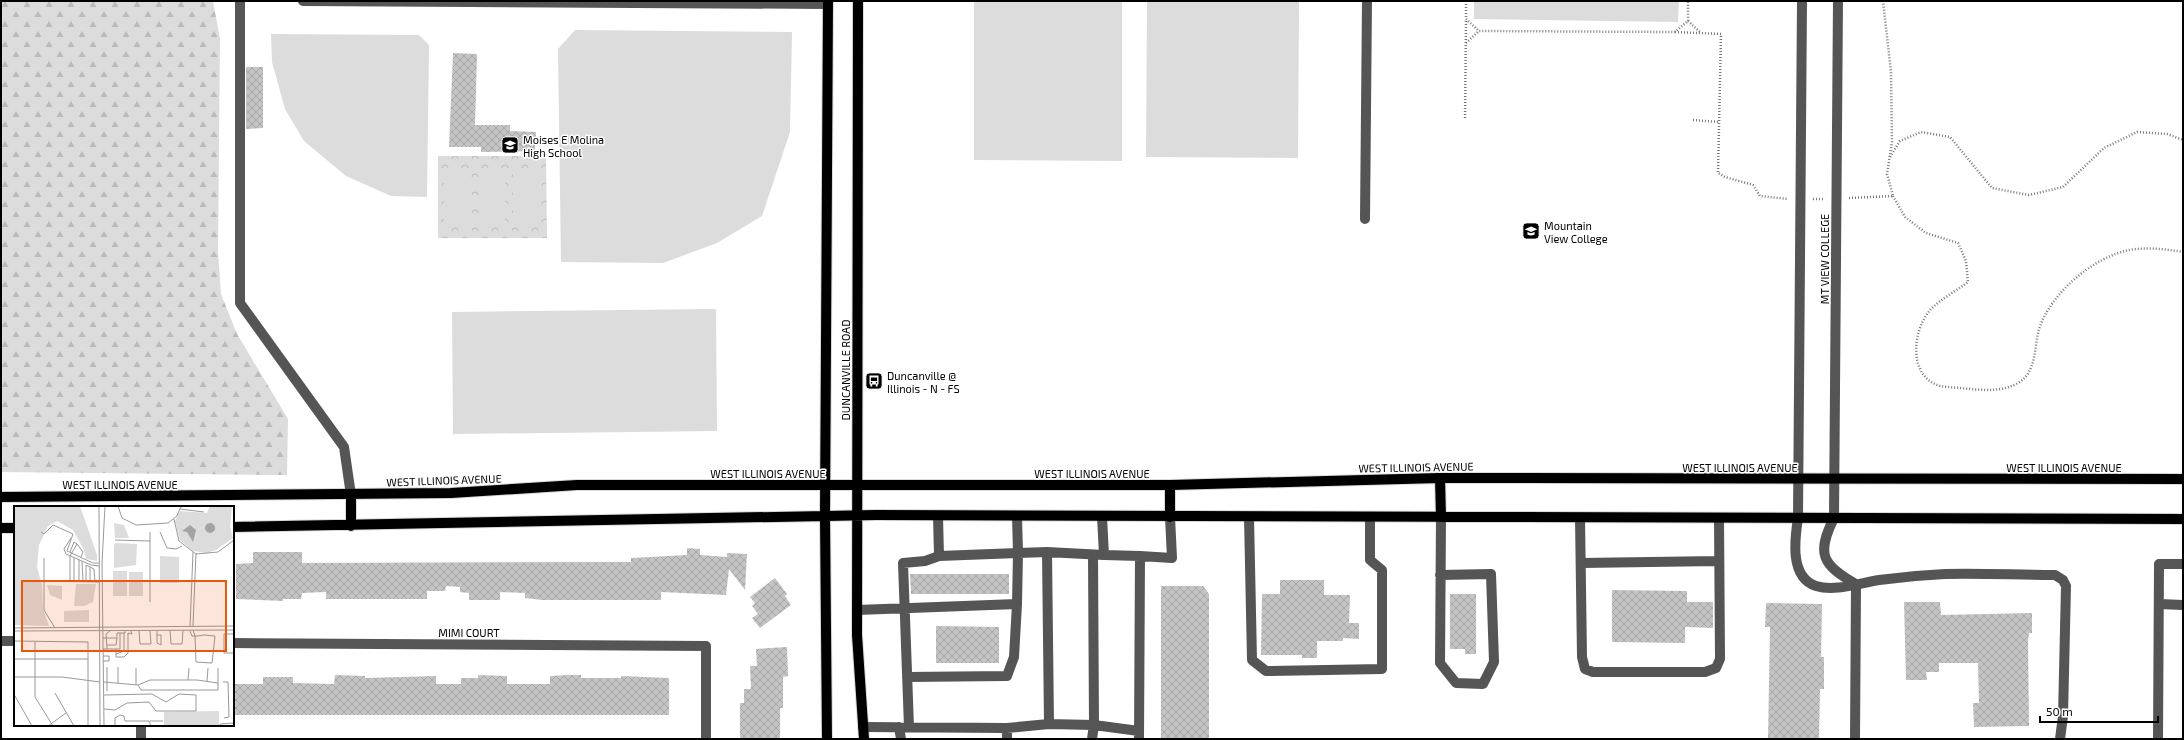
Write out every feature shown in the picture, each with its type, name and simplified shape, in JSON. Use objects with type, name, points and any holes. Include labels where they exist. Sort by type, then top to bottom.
[{"type":"main road","name":"DUNCANVILLE ROAD","points":[[858,1],[856,485],[857,610],[864,739]]},
{"type":"main road","name":"DUNCANVILLE ROAD","points":[[827,739],[825,485],[828,2]]},
{"type":"main road","name":"WEST ILLINOIS AVENUE","points":[[1,497],[451,493],[577,485],[1170,485],[1440,478],[2183,479]]},
{"type":"main road","points":[[1440,478],[1440,517]]},
{"type":"main road","points":[[1170,485],[1170,516]]},
{"type":"main road","points":[[351,495],[352,526]]},
{"type":"main road","points":[[234,527],[352,526],[825,516],[2183,519]]},
{"type":"main road","points":[[1,528],[14,528]]},
{"type":"street","points":[[240,1],[240,303],[344,447],[351,495]]},
{"type":"street","points":[[303,1],[828,2]]},
{"type":"street","points":[[1365,218],[1367,1]]},
{"type":"street","points":[[1802,1],[1798,518],[1795,549],[1797,563],[1804,576],[1815,586],[1834,588],[1856,584],[1945,574],[2055,575],[2064,580],[2066,586],[2063,716],[2060,739]]},
{"type":"street","name":"MT VIEW COLLEGE","points":[[1834,518],[1838,1]]},
{"type":"street","points":[[938,516],[939,556]]},
{"type":"street","points":[[907,677],[1007,676],[1014,657],[1017,604],[1017,516]]},
{"type":"street","points":[[1102,516],[1104,555]]},
{"type":"street","points":[[900,739],[904,727],[907,677],[903,563],[926,561],[939,556],[1047,552],[1172,558],[1170,516]]},
{"type":"street","points":[[1249,517],[1252,660],[1266,671],[1382,670],[1382,570],[1370,560],[1370,517]]},
{"type":"street","points":[[1440,517],[1440,575],[1440,663],[1456,683],[1483,684],[1494,662],[1491,574],[1440,575]]},
{"type":"street","points":[[1580,518],[1582,657],[1585,669],[1593,672],[1705,672],[1716,668],[1720,659],[1719,518]]},
{"type":"street","points":[[1834,518],[1826,535],[1823,547],[1825,558],[1830,567],[1856,584]]},
{"type":"street","points":[[1047,552],[1048,724]]},
{"type":"street","points":[[1092,739],[1094,725],[1093,555]]},
{"type":"street","points":[[863,727],[1007,728],[1048,724],[1094,725],[1139,735],[1140,556]]},
{"type":"street","points":[[1581,563],[1719,561]]},
{"type":"street","points":[[2158,739],[2159,564],[2183,564]]},
{"type":"street","points":[[1855,739],[1856,584]]},
{"type":"street","points":[[857,610],[1017,604]]},
{"type":"street","points":[[2158,604],[2183,605]]},
{"type":"street","points":[[1,641],[14,641]]},
{"type":"street","name":"MIMI COURT","points":[[234,643],[706,646],[706,739]]},
{"type":"street","points":[[142,726],[142,739]]},
{"type":"street","points":[[1007,728],[1007,739]]},
{"type":"path","points":[[1465,118],[1466,1]]},
{"type":"path","points":[[1688,1],[1688,21],[1701,33]]},
{"type":"path","points":[[1883,1],[1890,72],[1892,142],[1887,174],[1893,196],[1905,217],[1926,233],[1958,243],[1966,261],[1968,282],[1931,309],[1916,337],[1918,364],[1924,376],[1937,386],[2001,390],[2020,382],[2032,369],[2040,328],[2061,290],[2089,267],[2128,250],[2156,248],[2183,252]]},
{"type":"path","points":[[1466,19],[1479,31],[1676,32],[1721,34],[1718,173],[1725,177],[1753,185],[1760,196],[1801,200],[1893,196]]},
{"type":"path","points":[[1676,32],[1688,21]]},
{"type":"path","points":[[1466,43],[1479,31]]},
{"type":"path","points":[[1693,120],[1719,122]]},
{"type":"path","points":[[1889,160],[1900,141],[1921,132],[1950,137],[1992,188],[2029,195],[2063,187],[2104,148],[2137,132],[2167,134],[2183,140]]},
{"type":"green space","points":[[1,1],[213,1],[220,39],[218,251],[221,294],[237,334],[288,419],[287,475],[1,472]]},
{"type":"green space","points":[[974,1],[1122,1],[1122,161],[974,160]]},
{"type":"green space","points":[[1147,1],[1299,1],[1298,158],[1146,157]]},
{"type":"green space","points":[[1474,1],[1679,1],[1678,22],[1474,19]]},
{"type":"green space","points":[[575,30],[792,32],[790,132],[762,216],[717,243],[663,263],[561,262],[558,49]]},
{"type":"green space","points":[[271,34],[419,35],[429,45],[427,197],[391,196],[346,176],[304,141],[285,109],[272,62]]},
{"type":"green space","points":[[438,156],[546,156],[547,238],[438,238]]},
{"type":"green space","points":[[444,169],[470,169],[470,225],[444,225]]},
{"type":"green space","points":[[479,169],[505,169],[505,225],[479,225]]},
{"type":"green space","points":[[513,169],[539,169],[539,225],[513,225]]},
{"type":"green space","points":[[716,309],[717,431],[453,434],[452,312]]},
{"type":"building","points":[[453,53],[477,54],[475,125],[510,125],[510,131],[536,132],[535,151],[481,152],[481,147],[449,147]]},
{"type":"building","points":[[246,67],[263,67],[263,128],[246,129]]},
{"type":"building","points":[[687,548],[700,549],[700,555],[727,557],[727,553],[747,554],[745,590],[729,569],[726,595],[661,592],[661,600],[542,600],[525,598],[525,593],[500,592],[500,600],[469,600],[469,593],[460,592],[460,587],[446,586],[445,591],[427,591],[427,599],[326,599],[326,592],[302,593],[301,599],[283,599],[283,601],[236,599],[236,564],[253,563],[253,552],[302,552],[302,563],[631,562],[631,558],[687,555]]},
{"type":"building","points":[[910,574],[1009,574],[1009,594],[911,594]]},
{"type":"building","points":[[775,578],[787,594],[785,596],[791,605],[760,628],[752,618],[758,614],[752,606],[755,603],[750,597]]},
{"type":"building","points":[[1280,580],[1324,580],[1324,595],[1350,595],[1349,623],[1359,623],[1359,639],[1343,638],[1343,641],[1317,641],[1317,658],[1302,658],[1302,655],[1261,655],[1262,594],[1280,594]]},
{"type":"building","points":[[1161,586],[1203,586],[1209,594],[1209,739],[1161,739]]},
{"type":"building","points":[[1612,590],[1687,591],[1687,602],[1713,602],[1713,628],[1685,627],[1685,643],[1612,642]]},
{"type":"building","points":[[1450,594],[1476,594],[1476,654],[1465,654],[1465,649],[1450,649]]},
{"type":"building","points":[[1904,602],[1940,602],[1941,615],[2032,613],[2032,633],[2029,633],[2028,641],[2029,726],[1974,727],[1973,703],[1979,703],[1978,663],[1939,663],[1939,672],[1926,672],[1927,680],[1906,680]]},
{"type":"building","points":[[1766,603],[1822,604],[1821,657],[1824,657],[1824,689],[1820,689],[1819,739],[1768,739],[1770,627],[1765,627]]},
{"type":"building","points":[[936,626],[999,627],[999,663],[936,663]]},
{"type":"building","points":[[787,647],[788,676],[783,677],[783,708],[780,708],[780,739],[740,738],[740,703],[744,703],[744,689],[751,689],[750,666],[757,666],[756,649]]},
{"type":"building","points":[[335,675],[365,676],[365,678],[436,676],[436,684],[461,684],[461,678],[478,678],[478,675],[507,676],[507,684],[550,684],[550,676],[568,675],[581,675],[581,678],[621,678],[621,676],[669,678],[669,715],[234,715],[234,684],[263,684],[263,677],[293,677],[293,683],[334,684]]},
{"type":"place","name":"Moises E Molina High School","points":[[510,145]]},
{"type":"place","name":"Mountain View College","points":[[1531,231]]},
{"type":"place","name":"Duncanville @ Illinois - N - FS","points":[[874,381]]}]
